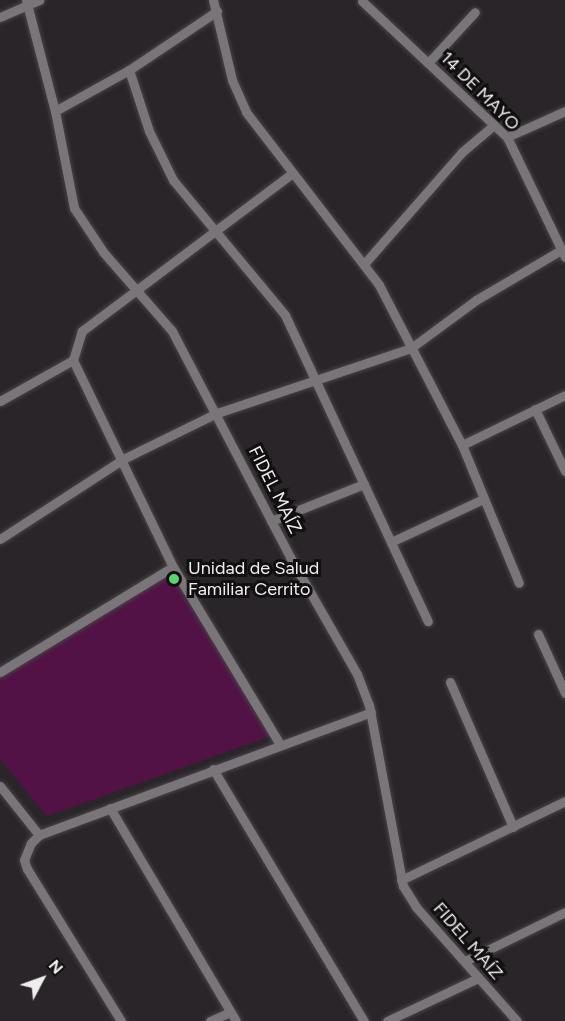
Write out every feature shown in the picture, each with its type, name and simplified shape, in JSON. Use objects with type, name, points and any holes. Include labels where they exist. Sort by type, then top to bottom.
[{"type":"street","points":[[0,17],[27,3],[39,0]]},
{"type":"street","points":[[213,0],[239,97],[291,174],[364,264],[462,445],[481,500],[519,583]]},
{"type":"street","name":"14 DE MAYO","points":[[362,1],[507,137],[563,254]]},
{"type":"street","name":"FIDEL MAÍZ","points":[[27,3],[55,111],[74,208],[136,291],[172,331],[272,521],[336,633],[371,712],[401,880],[416,907],[517,1021]]},
{"type":"street","points":[[55,111],[129,70],[217,11]]},
{"type":"street","points":[[428,63],[475,12]]},
{"type":"street","points":[[129,70],[165,165],[213,232],[276,301],[428,621]]},
{"type":"street","points":[[507,137],[565,111]]},
{"type":"street","points":[[364,264],[462,152],[494,125]]},
{"type":"street","points":[[279,743],[173,567],[123,459],[73,360],[77,340],[89,324],[291,174]]},
{"type":"street","points":[[0,539],[123,459],[217,413],[411,348],[476,300],[563,254]]},
{"type":"street","points":[[0,401],[73,360]]},
{"type":"street","points":[[462,445],[565,395]]},
{"type":"street","points":[[535,409],[565,471]]},
{"type":"street","points":[[272,521],[364,484]]},
{"type":"street","points":[[391,542],[481,500]]},
{"type":"street","points":[[0,672],[173,567]]},
{"type":"street","points":[[538,634],[565,693]]},
{"type":"street","points":[[450,682],[513,827]]},
{"type":"street","points":[[121,1021],[27,868],[26,851],[39,835],[279,743],[371,712]]},
{"type":"street","points":[[213,769],[364,1021]]},
{"type":"street","points":[[2,792],[39,835]]},
{"type":"street","points":[[401,880],[565,801]]},
{"type":"street","points":[[110,808],[236,1021]]},
{"type":"street","points":[[465,962],[565,912]]},
{"type":"street","points":[[388,1021],[478,978]]},
{"type":"street","points":[[210,1021],[230,1012]]},
{"type":"shaded area","points":[[172,572],[271,736],[47,816],[0,759],[0,677]]},
{"type":"place","name":"Unidad de Salud Familiar Cerrito","points":[[174,579]]}]
